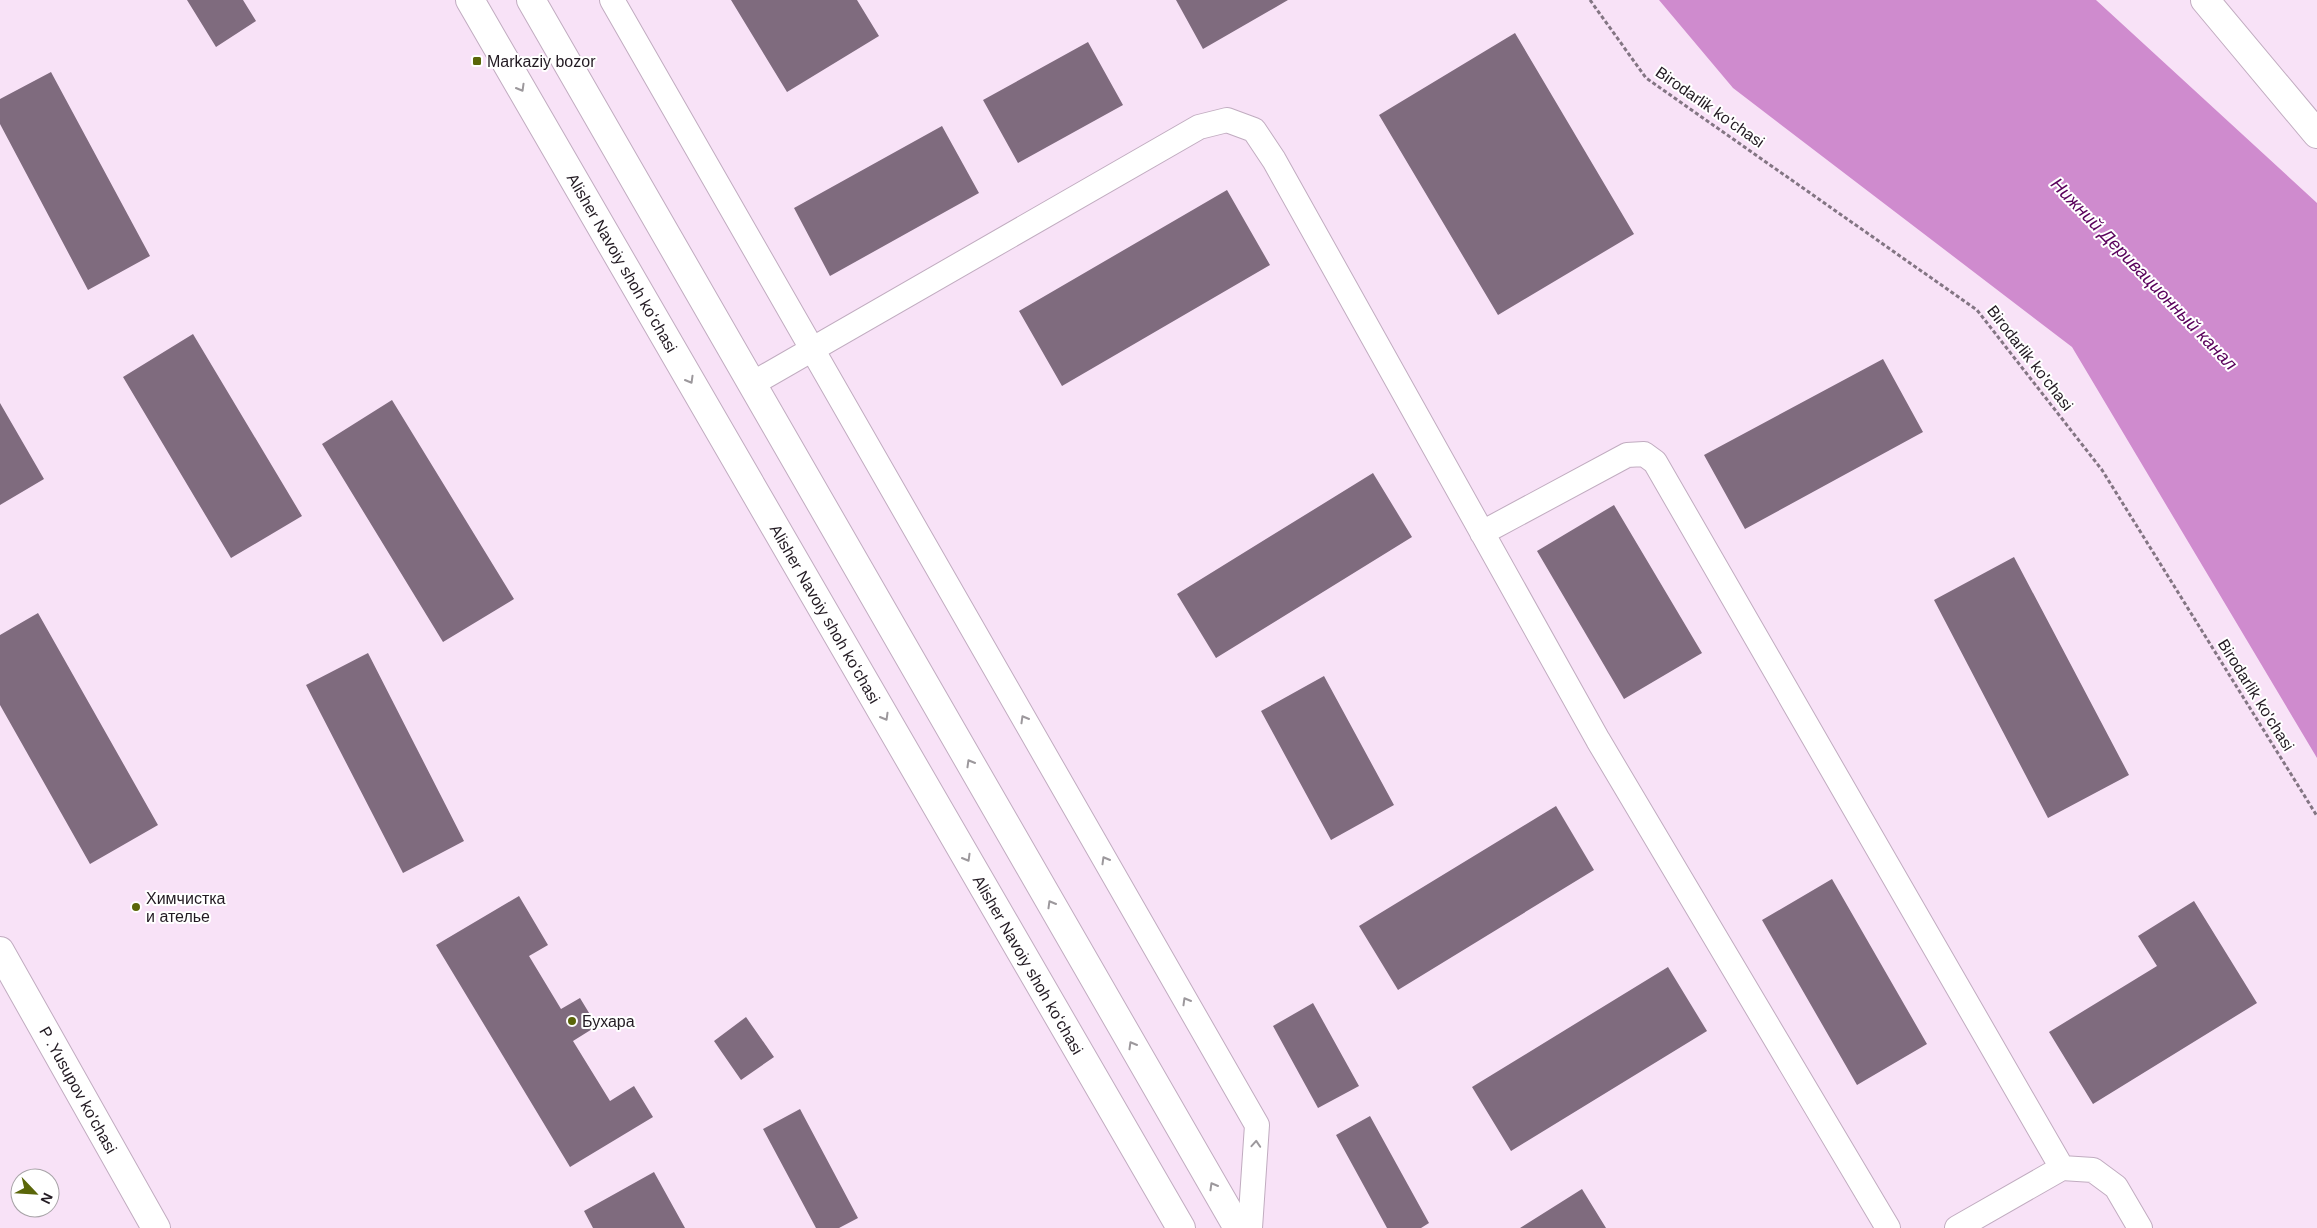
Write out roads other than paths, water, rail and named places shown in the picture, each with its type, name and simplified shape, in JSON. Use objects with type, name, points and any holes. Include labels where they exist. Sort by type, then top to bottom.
[{"type":"main road","name":"Alisher Navoiy shoh koʻchasi","points":[[470,0],[1181,1228]]},
{"type":"main road","points":[[531,0],[1238,1228]]},
{"type":"main road","points":[[2205,0],[2317,134]]},
{"type":"main road","name":"P .Yusupov ko'chasi","points":[[0,951],[156,1228]]},
{"type":"lane","points":[[612,0],[1257,1125],[1250,1228]]},
{"type":"lane","points":[[752,384],[1199,127],[1227,120],[1254,130],[1274,160],[1598,740],[1888,1228]]},
{"type":"lane","points":[[1482,533],[1627,455],[1644,454],[1655,462],[2062,1168]]},
{"type":"lane","points":[[1957,1228],[2062,1168],[2093,1170],[2116,1187],[2140,1228]]},
{"type":"water","name":"Нижний Деривационный канал","points":[[1659,0],[2096,0],[2317,203],[2317,758],[2072,347],[1733,88]]},
{"type":"place","name":"Markaziy bozor","points":[[477,61]]},
{"type":"place","name":"Химчистка и ателье","points":[[136,907]]},
{"type":"place","name":"Бухара","points":[[572,1021]]}]
